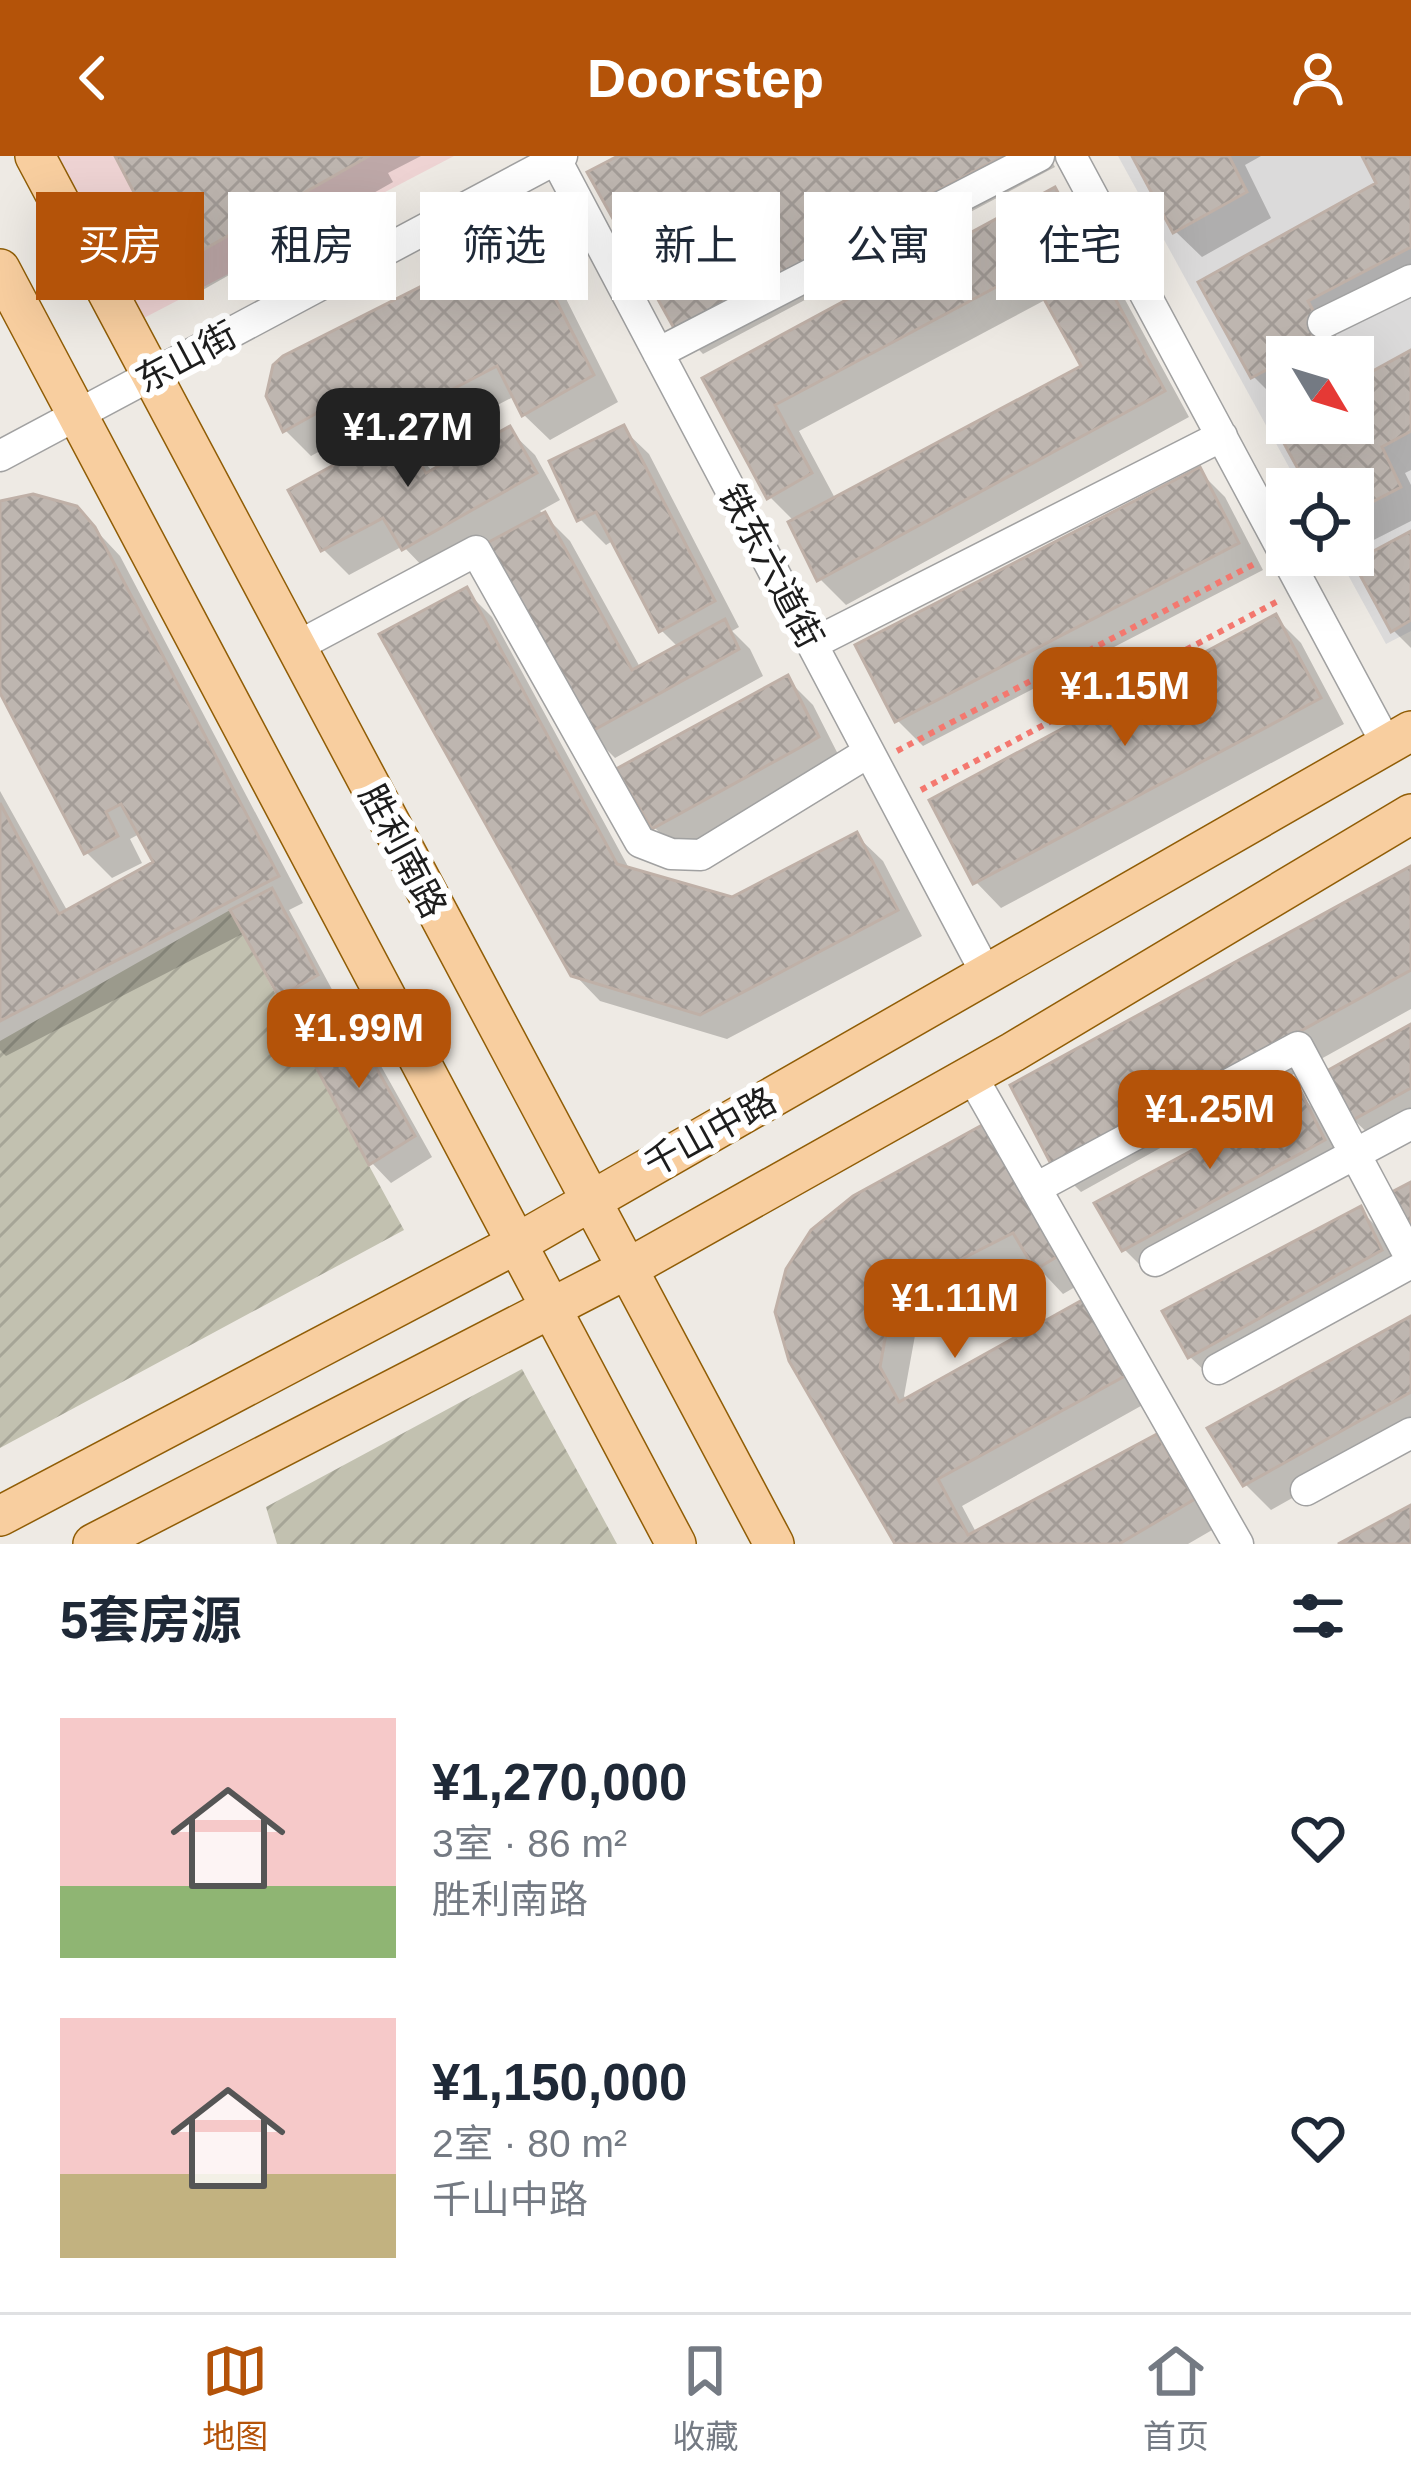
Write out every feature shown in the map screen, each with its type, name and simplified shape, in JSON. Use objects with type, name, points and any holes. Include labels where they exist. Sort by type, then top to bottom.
[{"type":"main road","name":"胜利南路","points":[[35,156],[587,1202],[774,1544]]},
{"type":"main road","points":[[0,269],[676,1544]]},
{"type":"main road","name":"千山中路","points":[[0,1516],[516,1244],[988,977],[1403,733]]},
{"type":"main road","points":[[93,1544],[625,1270],[1411,814]]},
{"type":"street","points":[[658,353],[1039,156]]},
{"type":"street","points":[[1071,156],[1266,519]]},
{"type":"street","name":"东山街","points":[[0,456],[557,157]]},
{"type":"street","name":"铁东六道街","points":[[557,157],[988,977]]},
{"type":"street","points":[[1323,323],[1411,280]]},
{"type":"street","points":[[812,644],[1222,436]]},
{"type":"street","points":[[296,647],[476,551],[640,842],[671,854],[700,855],[872,758]]},
{"type":"street","points":[[1297,576],[1403,733]]},
{"type":"street","points":[[1037,1187],[1298,1047],[1411,1261],[1218,1369]]},
{"type":"street","points":[[970,1073],[1238,1544]]},
{"type":"street","points":[[1155,1261],[1411,1124]]},
{"type":"street","points":[[1306,1490],[1411,1433]]},
{"type":"path","points":[[872,758],[1266,557]]},
{"type":"path","points":[[896,803],[1303,588]]},
{"type":"shaded area","points":[[54,156],[454,156],[385,192],[228,192],[228,274],[204,287],[204,192],[73,192]]},
{"type":"shaded area","points":[[1118,156],[1411,156],[1411,631],[1386,644],[1349,576],[1374,576],[1374,468],[1289,468],[1276,444],[1374,444],[1374,336],[1266,336],[1266,425],[1164,240],[1164,192],[1138,192]]},
{"type":"shaded area","points":[[132,300],[178,300],[142,319]]},
{"type":"shaded area","points":[[230,910],[404,1230],[0,1448],[0,1041]]},
{"type":"shaded area","points":[[522,1369],[617,1544],[277,1544],[266,1507]]},
{"type":"building","points":[[115,156],[369,156],[305,192],[228,192],[228,236],[204,249],[204,192],[134,192]]},
{"type":"building","points":[[618,156],[1003,156],[935,192],[804,192],[804,262],[780,274],[780,192],[612,192],[612,217],[587,172]]},
{"type":"building","points":[[1132,156],[1229,156],[1247,192],[1173,233],[1164,216],[1164,192],[1151,192]]},
{"type":"building","points":[[1362,156],[1411,156],[1411,247],[1308,301],[1327,336],[1266,336],[1266,370],[1251,378],[1198,282],[1376,183]]},
{"type":"building","points":[[996,219],[996,287],[972,300],[972,232]]},
{"type":"building","points":[[420,287],[420,300],[556,300],[594,375],[522,416],[497,366],[363,436],[342,399],[283,432],[266,396],[273,365]]},
{"type":"building","points":[[658,300],[732,300],[675,330]]},
{"type":"building","points":[[846,300],[972,300],[775,405],[812,473],[767,499],[702,378]]},
{"type":"building","points":[[1045,300],[1116,300],[1165,391],[817,581],[788,522],[1081,366]]},
{"type":"building","points":[[1411,350],[1411,431],[1382,447],[1401,487],[1374,501],[1374,468],[1298,468],[1284,444],[1374,444],[1374,370]]},
{"type":"building","points":[[624,425],[715,601],[659,632],[596,512],[577,521],[549,461]]},
{"type":"building","points":[[510,426],[537,473],[402,550],[383,518],[321,551],[288,490],[363,449],[368,456],[405,437],[426,473]]},
{"type":"building","points":[[1200,467],[1239,543],[895,722],[855,645]]},
{"type":"building","points":[[33,494],[77,506],[95,527],[279,876],[0,1021],[0,803],[59,914],[153,862],[121,804],[106,812],[118,836],[84,854],[0,693],[0,501]]},
{"type":"building","points":[[545,512],[632,670],[725,619],[739,649],[587,734],[485,544]]},
{"type":"building","points":[[1411,531],[1411,620],[1391,632],[1361,576],[1374,576],[1374,551]]},
{"type":"building","points":[[467,587],[617,864],[732,897],[857,832],[898,910],[700,1015],[571,976],[379,634]]},
{"type":"building","points":[[1276,614],[1321,698],[973,884],[929,800]]},
{"type":"building","points":[[788,675],[819,737],[652,829],[616,769]]},
{"type":"building","points":[[1411,866],[1411,970],[1053,1168],[1010,1085]]},
{"type":"building","points":[[272,888],[318,975],[279,997],[230,910]]},
{"type":"building","points":[[348,1018],[415,1136],[369,1165],[303,1043]]},
{"type":"building","points":[[1411,1024],[1411,1088],[1351,1121],[1323,1073]]},
{"type":"building","points":[[1301,1092],[1325,1140],[1122,1251],[1094,1203]]},
{"type":"building","points":[[984,1124],[1058,1256],[1035,1270],[1013,1233],[893,1294],[880,1367],[899,1402],[1084,1299],[1125,1376],[938,1479],[968,1535],[1157,1434],[1195,1499],[1119,1544],[895,1544],[789,1361],[775,1312],[786,1269],[811,1230],[853,1196]]},
{"type":"building","points":[[1411,1182],[1411,1235],[1390,1193]]},
{"type":"building","points":[[1361,1206],[1382,1250],[1188,1358],[1162,1311]]},
{"type":"building","points":[[1411,1316],[1411,1392],[1243,1486],[1207,1428]]},
{"type":"building","points":[[1411,1505],[1411,1544],[1338,1544]]}]
